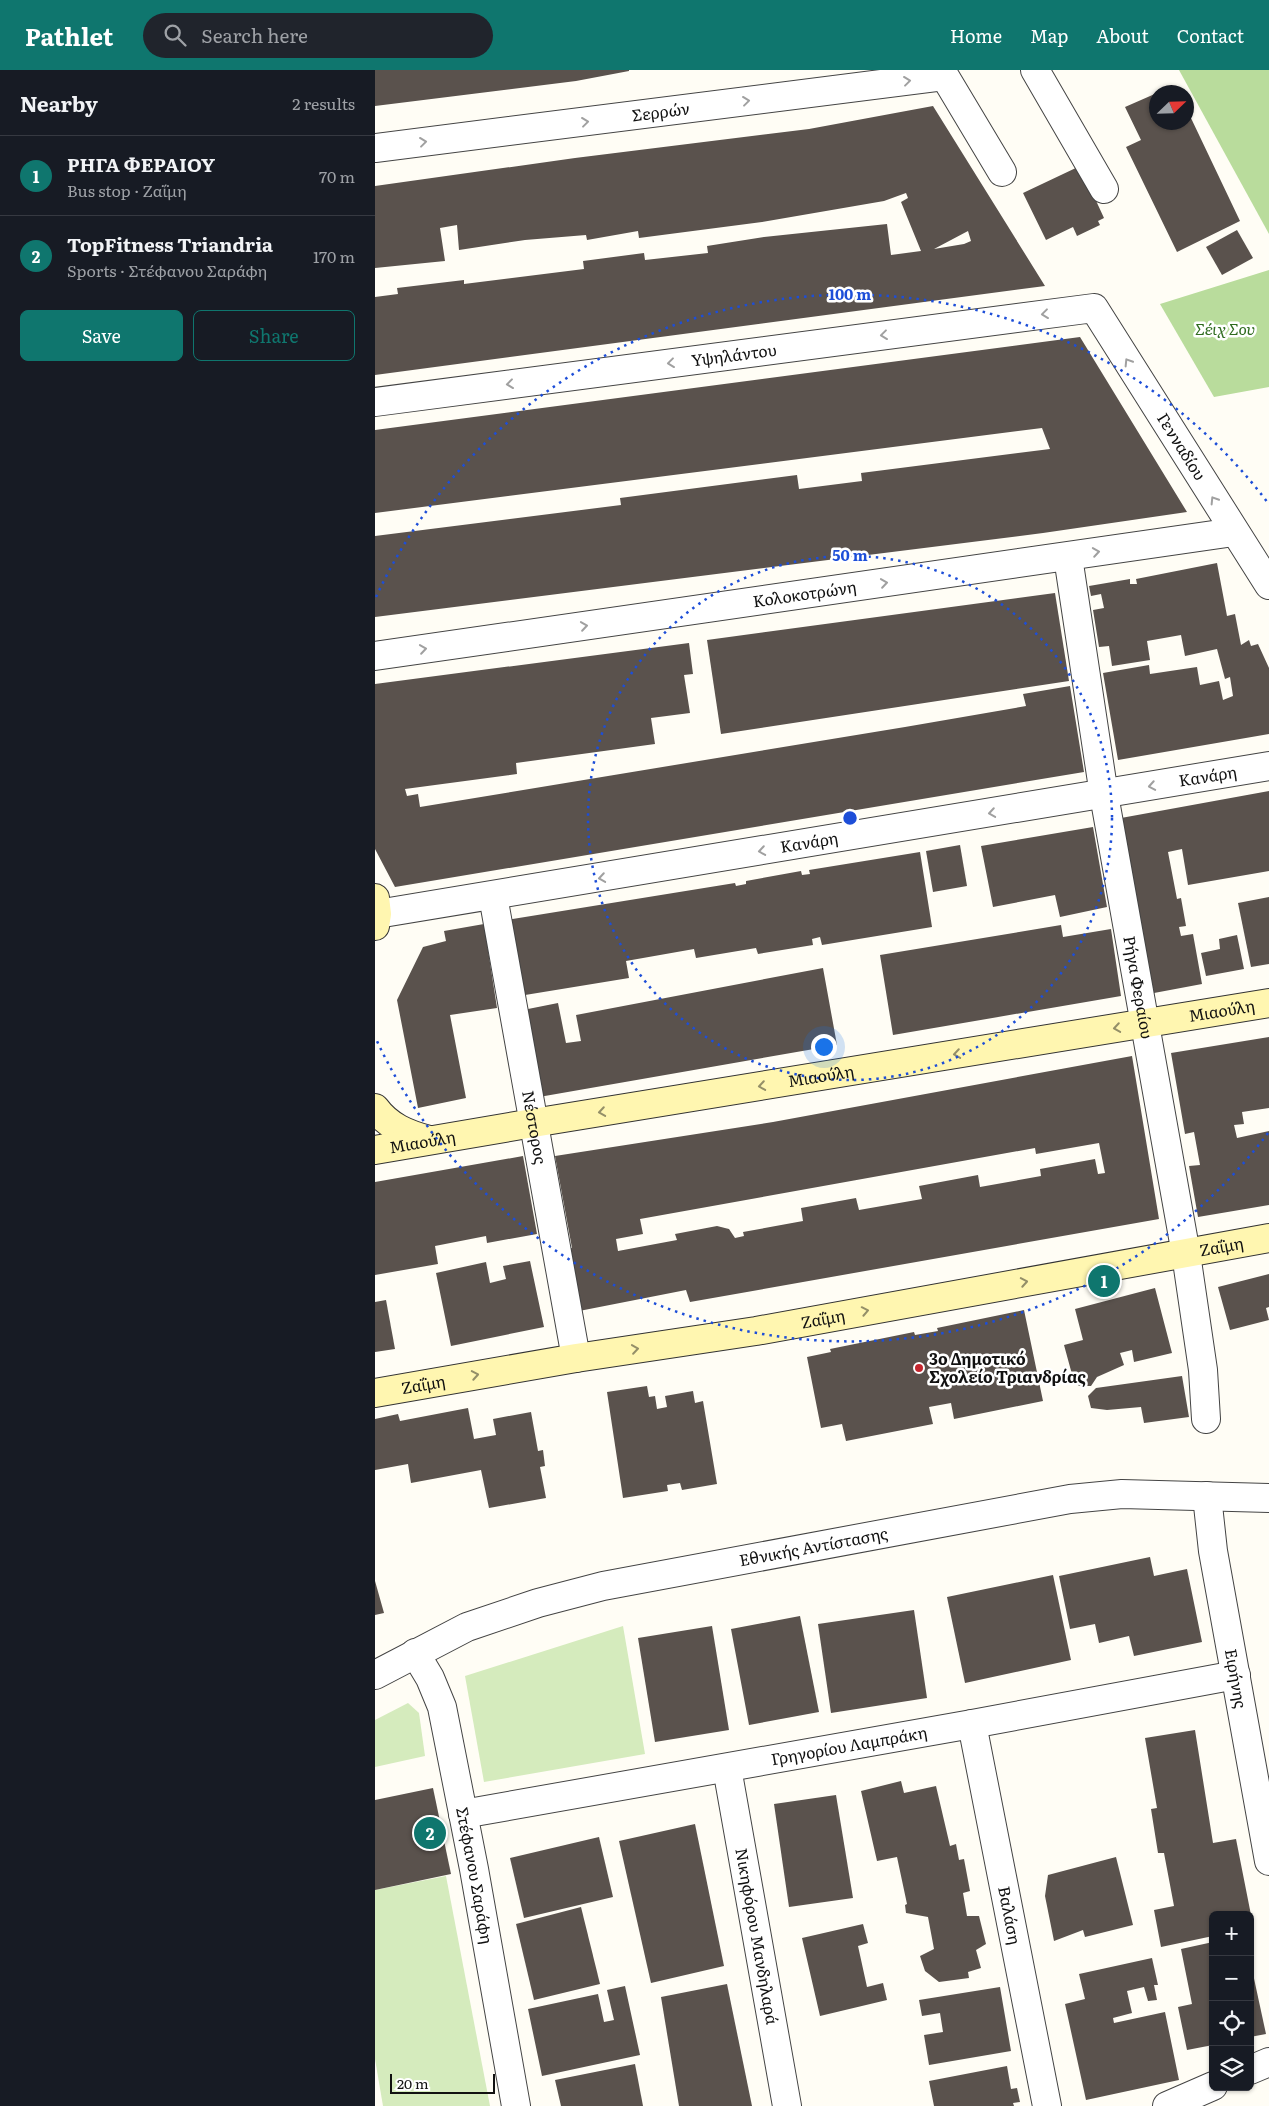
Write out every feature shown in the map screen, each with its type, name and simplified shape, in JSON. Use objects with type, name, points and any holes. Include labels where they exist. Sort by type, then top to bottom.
[{"type":"street","points":[[1035,70],[1104,189]]},
{"type":"street","points":[[943,73],[1002,172]]},
{"type":"street","name":"Σερρών","points":[[375,148],[943,73]]},
{"type":"street","name":"Υψηλάντου","points":[[375,402],[1094,308]]},
{"type":"street","name":"Γενναδίου","points":[[1094,308],[1269,585]]},
{"type":"street","name":"Κολοκοτρώνη","points":[[375,656],[1234,532]]},
{"type":"street","name":"Ρήγα Φεραίου","points":[[1068,557],[1104,795],[1186,1254],[1203,1370],[1205,1419]]},
{"type":"street","name":"Κανάρη","points":[[376,913],[493,896],[1269,766]]},
{"type":"street","name":"Νέστορος","points":[[493,896],[576,1358]]},
{"type":"street","name":"Μιαούλη","points":[[375,1150],[533,1122],[1269,1003]]},
{"type":"street","points":[[375,1108],[390,1124],[406,1134],[430,1140]]},
{"type":"street","name":"Ζαΐμη","points":[[375,1393],[576,1358],[756,1331],[1269,1238]]},
{"type":"street","name":"Εθνικής Αντίστασης","points":[[375,1675],[467,1627],[507,1612],[603,1586],[1070,1499],[1122,1494],[1269,1498]]},
{"type":"street","name":"Ειρήνης","points":[[1207,1496],[1213,1551],[1269,1861]]},
{"type":"street","name":"Στέφανου Σαράφη","points":[[415,1653],[430,1678],[442,1707],[516,2106]]},
{"type":"street","name":"Γρηγορίου Λαμπράκη","points":[[463,1814],[972,1724],[1236,1675]]},
{"type":"street","name":"Βαλάση","points":[[972,1724],[1047,2106]]},
{"type":"street","name":"Νικηφόρου Μανδηλαρά","points":[[727,1768],[787,2106]]},
{"type":"street","points":[[1254,2068],[1269,2062]]},
{"type":"street","points":[[1167,2106],[1209,2088]]},
{"type":"green space","points":[[1179,70],[1269,70],[1269,234],[1194,97],[1194,85],[1187,85]]},
{"type":"green space","name":"Σέιχ Σου","points":[[1269,270],[1269,387],[1214,397],[1160,304]]},
{"type":"green space","points":[[623,1626],[645,1754],[484,1782],[465,1676]]},
{"type":"green space","points":[[408,1703],[419,1713],[425,1756],[375,1767],[375,1720]]},
{"type":"green space","points":[[446,1876],[490,2106],[383,2106],[375,2059],[375,1890]]},
{"type":"building","points":[[375,70],[629,71],[576,81],[375,106]]},
{"type":"building","points":[[1149,96],[1149,130],[1194,130],[1194,124],[1240,221],[1177,252],[1126,147],[1141,140],[1125,107]]},
{"type":"building","points":[[933,106],[1045,286],[375,375],[375,297],[398,294],[397,288],[464,280],[464,284],[584,269],[583,261],[644,253],[645,260],[708,253],[707,246],[764,237],[887,224],[891,255],[921,251],[901,202],[908,198],[906,193],[884,201],[762,222],[639,238],[638,231],[587,240],[586,235],[525,240],[459,250],[457,225],[440,228],[445,261],[375,268],[375,186],[575,158],[809,129]],"holes":[[[968,231],[971,241],[964,244],[934,249]]]},
{"type":"building","points":[[1080,166],[1104,218],[1098,221],[1100,225],[1077,236],[1073,227],[1046,240],[1023,193]]},
{"type":"building","points":[[1237,230],[1253,258],[1222,275],[1206,247]]},
{"type":"building","points":[[1080,337],[1187,512],[1043,533],[375,617],[375,536],[621,505],[620,498],[797,475],[799,489],[862,481],[861,473],[1050,449],[1042,428],[375,513],[375,430]]},
{"type":"building","points":[[1217,563],[1227,616],[1235,614],[1241,645],[1249,640],[1251,646],[1258,644],[1269,668],[1269,734],[1118,760],[1103,673],[1149,665],[1150,674],[1197,667],[1200,685],[1219,681],[1223,700],[1233,696],[1230,677],[1225,679],[1217,649],[1185,656],[1181,635],[1147,641],[1150,660],[1112,666],[1109,646],[1099,647],[1093,610],[1104,608],[1101,594],[1091,596],[1089,586],[1130,579],[1130,584],[1137,584],[1136,579]]},
{"type":"building","points":[[1055,593],[1069,681],[721,734],[707,640]]},
{"type":"building","points":[[689,643],[693,674],[684,675],[690,713],[651,718],[655,744],[516,763],[517,774],[405,789],[407,796],[418,794],[420,807],[905,727],[1026,706],[1023,694],[1070,686],[1084,772],[395,887],[375,849],[375,684]]},
{"type":"building","points":[[1269,791],[1269,871],[1188,885],[1182,849],[1168,852],[1177,899],[1181,898],[1186,926],[1179,927],[1181,936],[1193,934],[1202,984],[1154,993],[1121,818]]},
{"type":"building","points":[[1093,827],[1107,907],[1060,917],[1055,895],[993,907],[981,846]]},
{"type":"building","points":[[960,845],[967,886],[933,892],[926,851]]},
{"type":"building","points":[[920,852],[932,927],[822,945],[820,937],[812,939],[813,945],[758,954],[756,948],[696,958],[694,949],[626,961],[629,978],[519,996],[506,920],[735,883],[736,886],[746,884],[746,881],[801,871],[802,875],[810,874],[809,870]]},
{"type":"building","points":[[1269,897],[1269,964],[1251,967],[1238,903]]},
{"type":"building","points":[[484,924],[497,1008],[450,1015],[466,1098],[418,1108],[397,1000],[423,947],[446,941],[444,931]]},
{"type":"building","points":[[1061,925],[1063,937],[1111,929],[1121,996],[893,1035],[880,955]]},
{"type":"building","points":[[1237,935],[1244,969],[1206,976],[1201,953],[1220,949],[1219,939]]},
{"type":"building","points":[[823,968],[837,1045],[539,1097],[523,1010],[558,1003],[566,1043],[581,1041],[576,1015]]},
{"type":"building","points":[[1269,1037],[1269,1108],[1242,1112],[1244,1124],[1234,1125],[1237,1138],[1269,1131],[1269,1205],[1198,1217],[1189,1166],[1200,1165],[1194,1132],[1185,1134],[1171,1053]]},
{"type":"building","points":[[1132,1056],[1159,1219],[690,1302],[686,1290],[574,1312],[561,1250],[572,1248],[555,1156],[773,1122]],"holes":[[[1099,1143],[1105,1173],[1098,1174],[1095,1159],[1040,1169],[1041,1176],[980,1187],[978,1175],[919,1186],[922,1199],[859,1210],[856,1198],[801,1208],[803,1221],[743,1232],[744,1236],[735,1238],[729,1229],[717,1226],[675,1234],[677,1240],[618,1251],[616,1239],[643,1234],[640,1219],[1035,1148],[1036,1154]]]},
{"type":"building","points":[[523,1156],[537,1234],[487,1243],[486,1236],[435,1246],[438,1264],[375,1275],[375,1182]]},
{"type":"building","points":[[530,1261],[544,1327],[451,1346],[436,1273],[486,1262],[490,1283],[506,1279],[503,1266]]},
{"type":"building","points":[[1269,1274],[1269,1307],[1266,1308],[1269,1320],[1230,1330],[1218,1287]]},
{"type":"building","points":[[1155,1288],[1172,1353],[1134,1362],[1132,1350],[1120,1353],[1124,1365],[1097,1377],[1091,1386],[1079,1386],[1073,1378],[1064,1345],[1083,1340],[1075,1309]]},
{"type":"building","points":[[386,1300],[395,1349],[375,1352],[375,1302]]},
{"type":"building","points":[[1024,1310],[1043,1401],[954,1419],[951,1403],[929,1407],[933,1424],[846,1441],[842,1424],[821,1428],[807,1357],[831,1352],[830,1349],[914,1332],[915,1335],[938,1331],[937,1328]]},
{"type":"building","points":[[1182,1376],[1189,1417],[1144,1423],[1141,1407],[1107,1410],[1091,1408],[1088,1396],[1096,1388]]},
{"type":"building","points":[[647,1386],[649,1397],[655,1396],[657,1409],[667,1407],[665,1396],[693,1391],[695,1403],[703,1401],[717,1484],[682,1490],[680,1483],[667,1485],[668,1491],[623,1498],[607,1392]]},
{"type":"building","points":[[468,1408],[474,1439],[496,1435],[493,1419],[531,1412],[538,1451],[543,1450],[545,1466],[540,1467],[546,1498],[489,1508],[481,1470],[411,1483],[408,1464],[375,1470],[375,1419],[398,1414],[400,1421]]},
{"type":"building","points":[[1150,1557],[1154,1576],[1187,1569],[1202,1642],[1134,1656],[1129,1636],[1099,1643],[1095,1624],[1070,1629],[1059,1576]]},
{"type":"building","points":[[1053,1575],[1071,1660],[965,1683],[947,1597]]},
{"type":"building","points":[[375,1581],[384,1613],[375,1615]]},
{"type":"building","points":[[914,1610],[927,1698],[831,1713],[818,1624]]},
{"type":"building","points":[[800,1616],[819,1712],[749,1725],[731,1629]]},
{"type":"building","points":[[712,1626],[729,1730],[655,1742],[638,1638]]},
{"type":"building","points":[[1195,1730],[1213,1843],[1236,1839],[1250,1911],[1209,1911],[1209,1937],[1161,1947],[1154,1910],[1174,1906],[1164,1853],[1158,1853],[1151,1809],[1157,1808],[1145,1738]]},
{"type":"building","points":[[901,1781],[904,1793],[936,1786],[950,1846],[956,1844],[959,1860],[964,1859],[970,1891],[963,1893],[967,1916],[979,1916],[986,1944],[976,1950],[981,1968],[968,1972],[969,1978],[939,1982],[925,1971],[920,1956],[934,1949],[928,1917],[906,1913],[905,1905],[907,1904],[897,1857],[877,1861],[861,1791]]},
{"type":"building","points":[[433,1788],[451,1874],[375,1890],[375,1800]]},
{"type":"building","points":[[836,1795],[853,1898],[789,1907],[774,1804]]},
{"type":"building","points":[[695,1824],[724,1966],[651,1983],[619,1841]]},
{"type":"building","points":[[599,1837],[613,1897],[524,1918],[510,1858]]},
{"type":"building","points":[[1116,1857],[1133,1925],[1085,1937],[1083,1930],[1054,1941],[1045,1896],[1048,1875]]},
{"type":"building","points":[[581,1907],[600,1984],[534,2000],[516,1924]]},
{"type":"building","points":[[863,1924],[868,1943],[858,1946],[867,1987],[883,1983],[887,2000],[820,2016],[802,1938]]},
{"type":"building","points":[[1209,1943],[1209,2046],[1187,2050],[1178,2007],[1192,2004],[1181,1949]]},
{"type":"building","points":[[1152,1958],[1158,1985],[1154,1985],[1157,2000],[1148,2001],[1144,1987],[1127,1991],[1132,2013],[1113,2018],[1114,2023],[1165,2012],[1179,2080],[1086,2100],[1065,2004],[1085,1999],[1079,1974]]},
{"type":"building","points":[[1254,1978],[1266,2034],[1254,2036]]},
{"type":"building","points":[[727,1984],[752,2106],[679,2106],[661,1997]]},
{"type":"building","points":[[625,1986],[640,2055],[542,2076],[528,2009],[598,1994],[604,2022],[614,2020],[607,1990]]},
{"type":"building","points":[[1000,1987],[1011,2051],[929,2065],[924,2035],[943,2032],[940,2013],[922,2016],[919,2000]]},
{"type":"building","points":[[635,2064],[643,2106],[561,2106],[555,2080]]},
{"type":"building","points":[[1007,2066],[1011,2089],[1017,2088],[1020,2102],[1013,2103],[1014,2106],[934,2106],[929,2081]]},
{"type":"place","name":"ΡΗΓΑ ΦΕΡΑΙΟΥ","points":[[1104,1281]]},
{"type":"place","name":"3ο Δημοτικό Σχολείο Τριανδρίας","points":[[919,1368]]},
{"type":"place","name":"TopFitness Triandria","points":[[430,1833]]}]
